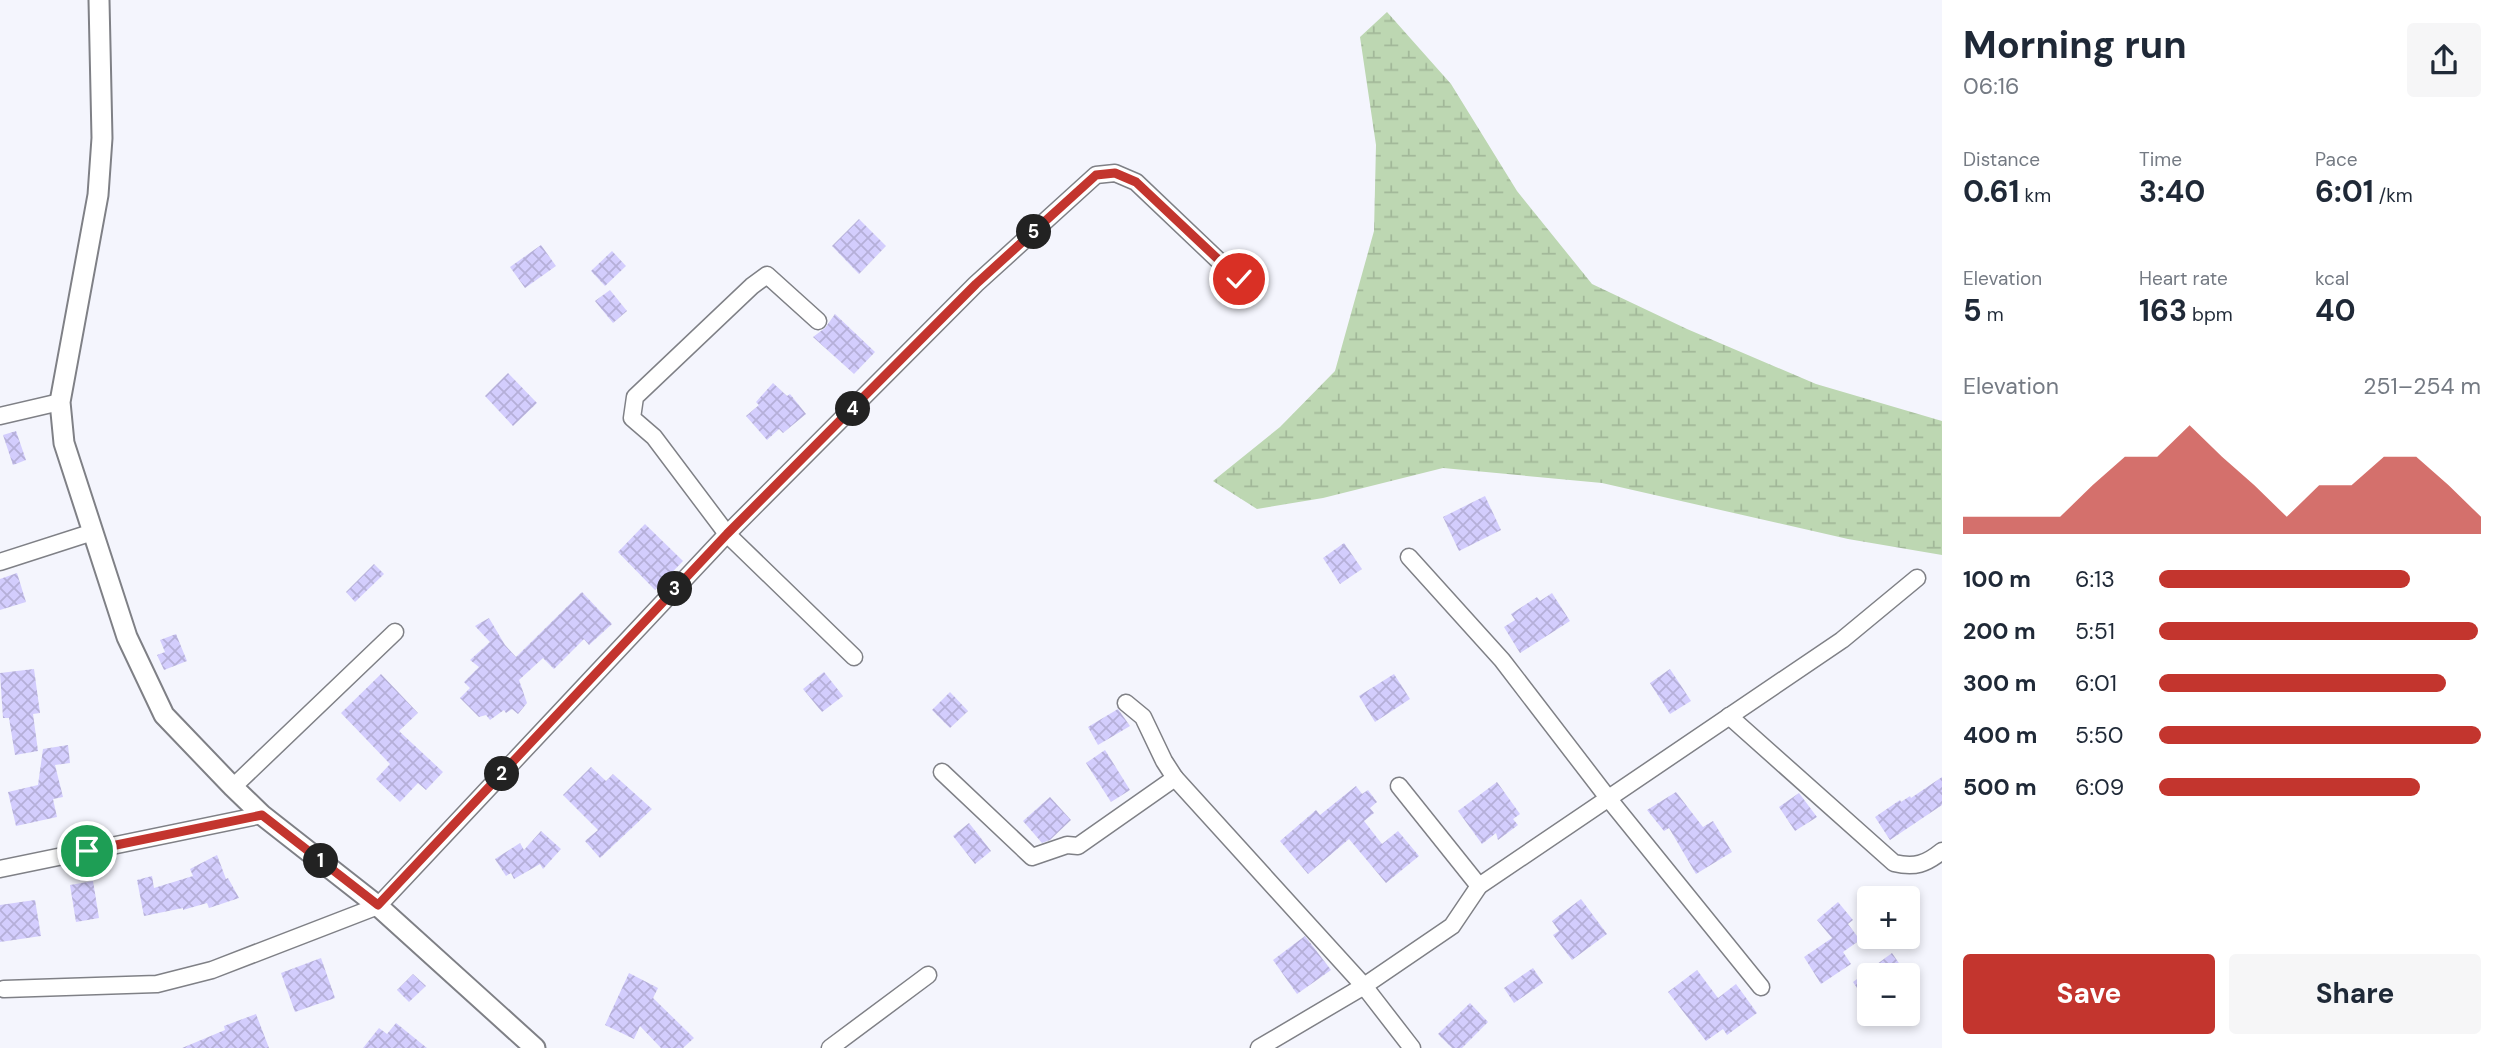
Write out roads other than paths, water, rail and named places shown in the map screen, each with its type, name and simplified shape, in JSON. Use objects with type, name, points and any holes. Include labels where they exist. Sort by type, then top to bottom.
[{"type":"street","points":[[99,0],[102,138],[98,195],[60,402],[64,443],[127,637],[164,715],[233,787],[262,815],[378,905],[535,1048]]},
{"type":"street","points":[[4,989],[157,984],[212,970],[378,905],[727,534],[976,284],[1096,175],[1115,173],[1136,182],[1239,279]]},
{"type":"street","points":[[818,321],[767,275],[752,286],[635,397],[632,418],[654,438],[727,534],[854,657]]},
{"type":"street","points":[[0,416],[60,402]]},
{"type":"street","points":[[0,562],[93,532]]},
{"type":"street","points":[[1409,558],[1502,660],[1608,798],[1761,987]]},
{"type":"street","points":[[1259,1048],[1364,986],[1452,926],[1479,887],[1842,640],[1917,578]]},
{"type":"street","points":[[233,787],[395,632]]},
{"type":"street","points":[[1126,703],[1143,717],[1175,778],[1364,986],[1412,1048]]},
{"type":"street","points":[[1729,716],[1894,863],[1909,866],[1927,863],[1942,851]]},
{"type":"street","points":[[942,772],[1032,856],[1067,845],[1078,846],[1175,778]]},
{"type":"street","points":[[1399,786],[1479,887]]},
{"type":"street","points":[[0,869],[262,815]]},
{"type":"street","points":[[830,1048],[928,975]]}]
